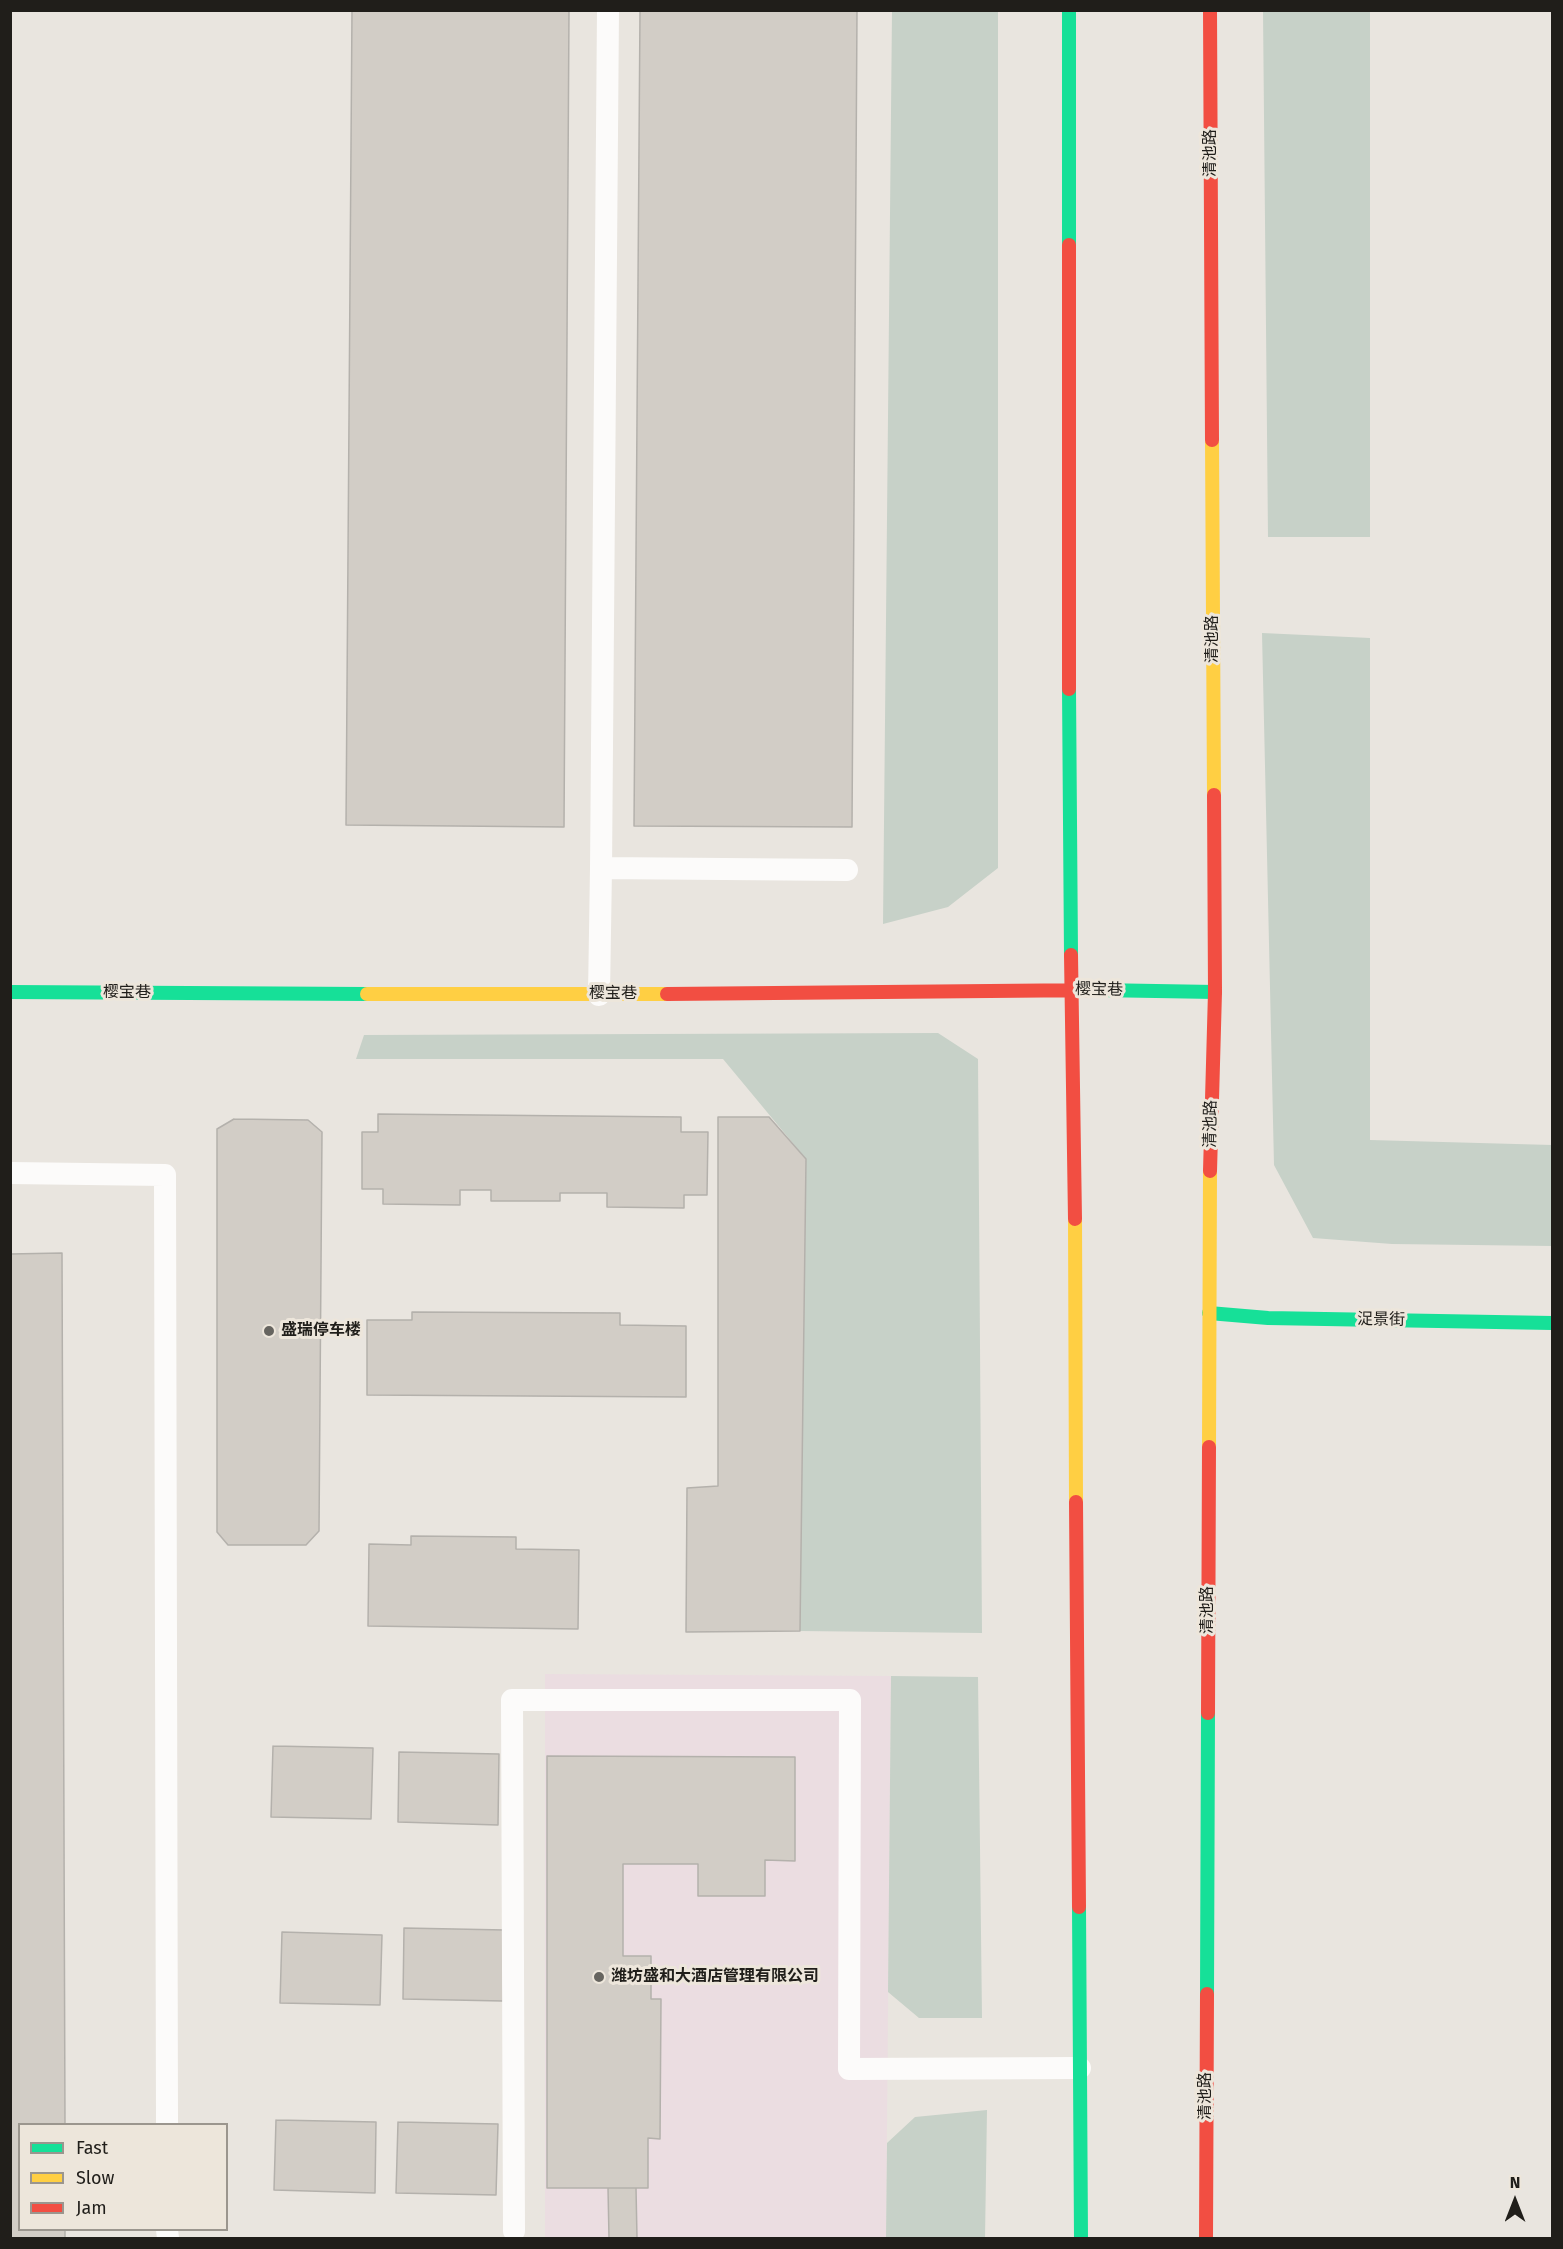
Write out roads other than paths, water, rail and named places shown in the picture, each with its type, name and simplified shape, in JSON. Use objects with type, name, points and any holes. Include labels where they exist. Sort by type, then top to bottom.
[{"type":"main road","points":[[1069,10],[1069,826],[1075,1131],[1081,2238]]},
{"type":"main road","name":"清池路","points":[[1206,2238],[1210,1146],[1215,992],[1210,10]]},
{"type":"main road","name":"樱宝巷","points":[[10,992],[599,995],[1072,989],[1215,992]]},
{"type":"main road","name":"浞景街","points":[[1209,1313],[1268,1318],[1552,1323]]},
{"type":"lane","points":[[599,995],[609,10]]},
{"type":"lane","points":[[601,868],[847,870]]},
{"type":"lane","points":[[10,1173],[165,1175],[167,2123]]},
{"type":"lane","points":[[514,2231],[512,1700],[850,1700],[849,2069],[1080,2068]]},
{"type":"place","name":"盛瑞停车楼","points":[[269,1331]]},
{"type":"place","name":"潍坊盛和大酒店管理有限公司","points":[[599,1977]]}]
